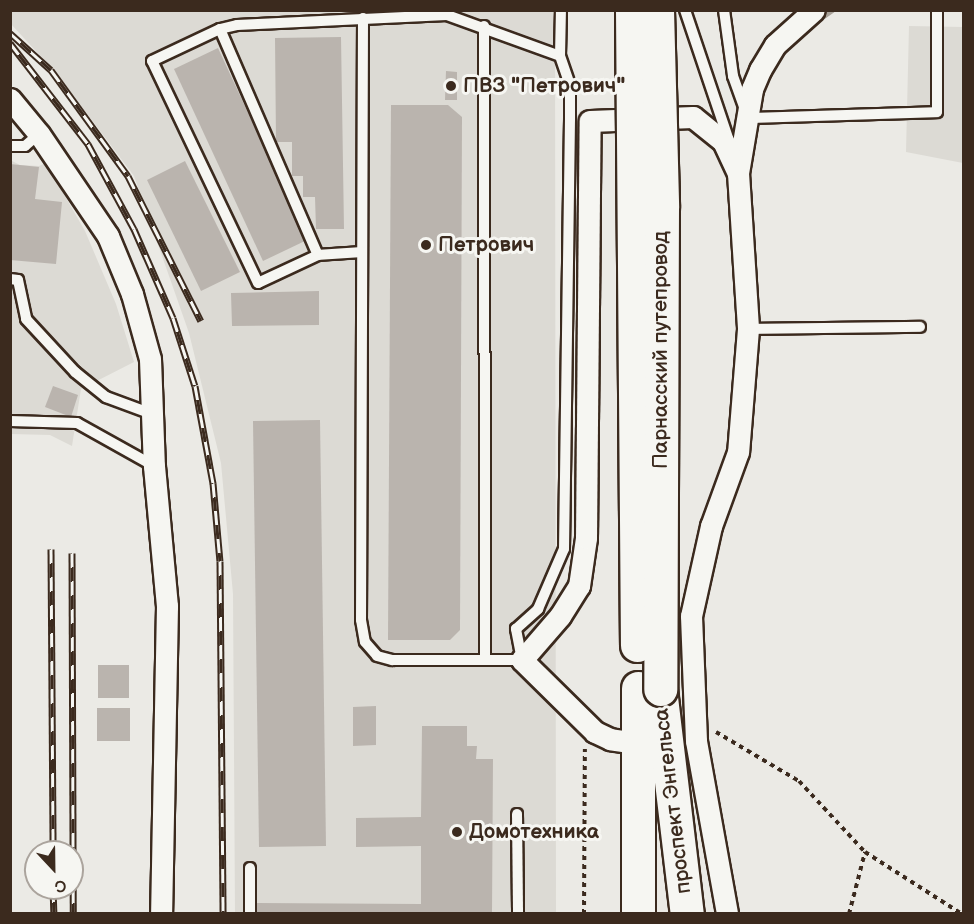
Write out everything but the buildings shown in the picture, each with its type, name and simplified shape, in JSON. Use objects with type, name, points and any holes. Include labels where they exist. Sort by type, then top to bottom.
[{"type":"main road","name":"Парнасский путепровод","points":[[632,10],[649,688]]},
{"type":"main road","name":"Парнасский путепровод","points":[[649,688],[662,207],[657,10]]},
{"type":"main road","name":"проспект Энгельса","points":[[638,914],[637,743],[649,688]]},
{"type":"main road","name":"проспект Энгельса","points":[[649,688],[687,914]]},
{"type":"street","points":[[727,914],[693,716],[691,616],[695,588],[711,526],[738,452],[748,329],[738,173],[752,89],[775,45],[814,10]]},
{"type":"street","points":[[10,99],[39,134],[108,236],[132,294],[150,359],[154,466],[167,606],[160,914]]},
{"type":"street","points":[[637,743],[610,739],[595,732],[522,660],[560,616],[579,586],[586,538],[580,120],[693,117],[723,141],[738,173]]},
{"type":"lane","points":[[561,10],[560,56],[580,120]]},
{"type":"lane","points":[[685,10],[738,173]]},
{"type":"lane","points":[[724,10],[733,76],[748,118],[937,112],[937,10]]},
{"type":"lane","points":[[361,252],[318,255],[258,283],[152,61],[220,29],[363,18],[447,15],[484,26],[560,56]]},
{"type":"lane","points":[[363,18],[361,620],[365,642],[377,656],[392,660],[522,660]]},
{"type":"lane","points":[[484,26],[485,660]]},
{"type":"lane","points":[[220,29],[318,255]]},
{"type":"lane","points":[[10,146],[25,146],[39,134]]},
{"type":"lane","points":[[10,279],[18,280],[26,318],[75,372],[106,397],[152,414]]},
{"type":"lane","points":[[748,329],[920,327]]},
{"type":"lane","points":[[10,421],[76,423],[154,466]]},
{"type":"lane","points":[[518,814],[518,914]]},
{"type":"lane","points":[[250,868],[250,914]]},
{"type":"path","points":[[693,716],[799,781],[865,852],[962,914]]},
{"type":"path","points":[[584,914],[585,749],[595,732]]},
{"type":"path","points":[[849,914],[865,852]]},
{"type":"shaded area","points":[[11,10],[555,11],[556,913],[235,913],[233,594],[221,463],[189,333],[134,176],[57,74],[11,24]]},
{"type":"shaded area","points":[[909,26],[963,27],[963,163],[906,152]]},
{"type":"shaded area","points":[[10,160],[20,165],[39,166],[46,163],[85,231],[116,304],[134,362],[81,389],[72,446],[50,435],[11,434]]},
{"type":"waterway","points":[[815,22],[832,10]]},
{"type":"railway","points":[[10,33],[51,70],[128,176],[201,321]]},
{"type":"railway","points":[[10,43],[88,144],[134,229],[173,318],[195,386],[213,483],[220,561],[223,914]]},
{"type":"railway","points":[[51,549],[53,840]]},
{"type":"railway","points":[[72,553],[73,914]]},
{"type":"railway","points":[[53,900],[54,914]]},
{"type":"place","name":"ПВЗ \"Петрович\"","points":[[451,86]]},
{"type":"place","name":"Петрович","points":[[426,245]]},
{"type":"place","name":"Домотехника","points":[[457,832]]}]
